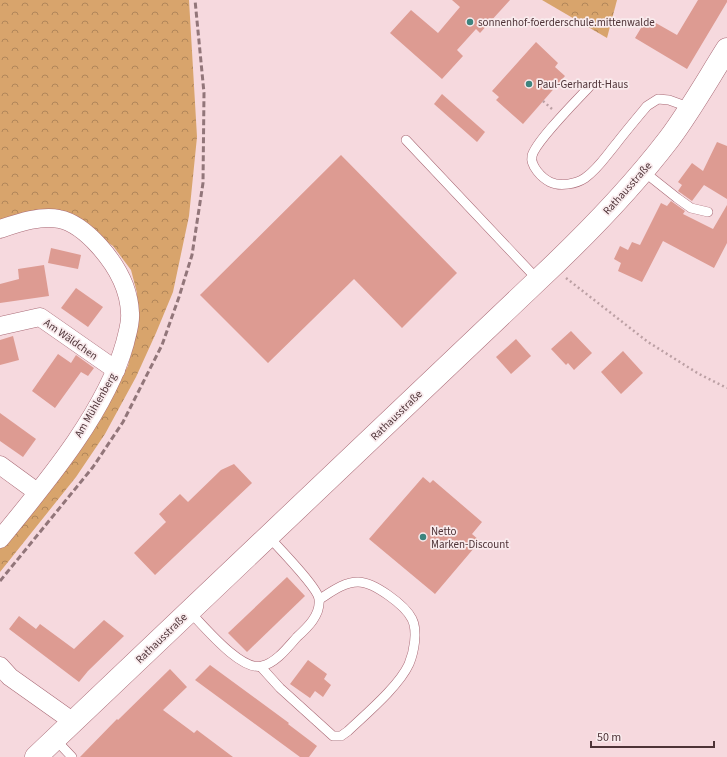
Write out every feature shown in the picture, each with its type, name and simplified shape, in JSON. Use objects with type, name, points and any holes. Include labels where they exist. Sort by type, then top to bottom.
[{"type":"main road","name":"Rathausstraße","points":[[36,757],[546,273],[595,223],[643,171],[669,139],[691,108],[727,49]]},
{"type":"street","name":"Am Mühlenberg","points":[[0,229],[40,219],[59,219],[75,226],[91,238],[105,253],[118,271],[124,285],[130,309],[128,329],[121,356],[105,392],[66,455],[0,539]]},
{"type":"street","name":"Am Wäldchen","points":[[0,326],[40,317],[116,370]]},
{"type":"street","points":[[0,465],[37,492]]},
{"type":"street","points":[[0,666],[10,676],[65,716],[72,723]]},
{"type":"lane","points":[[590,86],[538,144],[532,156],[532,162],[536,170],[545,179],[554,184],[562,185],[573,183],[584,179],[596,169],[647,106],[658,100],[669,100],[691,108]]},
{"type":"lane","points":[[406,140],[546,273]]},
{"type":"lane","points":[[643,171],[691,208],[708,212]]},
{"type":"lane","points":[[189,611],[219,643],[237,658],[251,665],[262,667],[272,662],[310,626],[318,610],[320,598],[313,587],[268,536]]},
{"type":"lane","points":[[262,667],[280,688],[333,736],[341,736],[348,731],[401,678],[410,663],[415,631],[412,619],[397,602],[380,589],[359,582],[340,586],[320,598]]},
{"type":"lane","points":[[55,739],[72,757]]},
{"type":"path","points":[[546,273],[563,276],[648,342],[699,374],[727,388]]},
{"type":"green space","points":[[0,0],[189,0],[197,137],[189,216],[173,292],[156,333],[136,377],[105,434],[76,477],[0,572],[0,549],[80,449],[128,366],[136,328],[137,293],[131,270],[113,246],[78,223],[0,224]]},
{"type":"green space","points":[[542,0],[617,0],[607,38]]},
{"type":"building","points":[[452,0],[510,0],[480,33],[476,29],[457,50],[463,56],[442,79],[390,33],[411,10],[438,33],[460,7]]},
{"type":"building","points":[[698,0],[727,0],[727,2],[687,69],[635,38],[647,18],[677,35]]},
{"type":"building","name":"Paul-Gerhardt-Haus","points":[[536,42],[558,63],[555,67],[565,76],[523,124],[496,100],[499,97],[492,91]]},
{"type":"building","points":[[442,94],[485,132],[477,142],[434,104]]},
{"type":"building","points":[[717,142],[727,146],[727,199],[704,185],[692,201],[678,191],[682,185],[678,182],[692,163],[703,171]]},
{"type":"building","points":[[341,155],[457,273],[402,328],[354,279],[268,363],[200,295]]},
{"type":"building","points":[[671,201],[685,211],[683,214],[713,229],[727,205],[727,243],[714,268],[663,241],[642,282],[618,271],[621,263],[614,259],[620,246],[628,250],[632,242],[640,245],[661,203],[667,206]]},
{"type":"building","points":[[51,248],[81,255],[78,269],[48,263]]},
{"type":"building","points":[[44,265],[49,296],[0,303],[0,284],[19,279],[18,269]]},
{"type":"building","points":[[76,288],[103,307],[88,327],[61,308]]},
{"type":"building","points":[[571,331],[592,353],[574,370],[568,363],[566,365],[551,349]]},
{"type":"building","points":[[13,336],[19,360],[0,365],[0,340]]},
{"type":"building","points":[[516,339],[531,356],[511,374],[496,357]]},
{"type":"building","points":[[623,351],[643,373],[621,394],[601,372]]},
{"type":"building","points":[[58,354],[71,363],[76,355],[94,368],[88,376],[81,372],[55,408],[32,391]]},
{"type":"building","points":[[0,413],[36,439],[23,457],[0,441]]},
{"type":"building","points":[[234,464],[252,483],[155,575],[134,553],[166,522],[159,514],[180,494],[188,502],[221,470]]},
{"type":"building","name":"Netto Marken-Discount","points":[[423,477],[430,483],[433,480],[482,522],[472,534],[480,541],[435,594],[369,539]]},
{"type":"building","points":[[287,577],[305,596],[247,652],[228,633]]},
{"type":"building","points":[[19,616],[36,629],[40,624],[74,649],[104,620],[124,636],[88,671],[79,682],[9,629]]},
{"type":"building","points":[[308,660],[327,674],[324,679],[331,685],[323,697],[315,691],[310,698],[290,684]]},
{"type":"building","points":[[210,665],[289,723],[288,724],[317,746],[309,757],[300,757],[195,680]]},
{"type":"building","points":[[170,669],[187,687],[163,710],[194,733],[197,730],[233,757],[80,757],[117,719],[118,720]]},
{"type":"railway","points":[[0,581],[93,467],[123,422],[162,345],[179,297],[192,255],[203,183],[204,93],[195,0]]},
{"type":"place","name":"sonnenhof-foerderschule.mittenwalde","points":[[470,22]]},
{"type":"place","name":"Paul-Gerhardt-Haus","points":[[529,84]]},
{"type":"place","name":"Netto Marken-Discount","points":[[423,537]]}]
